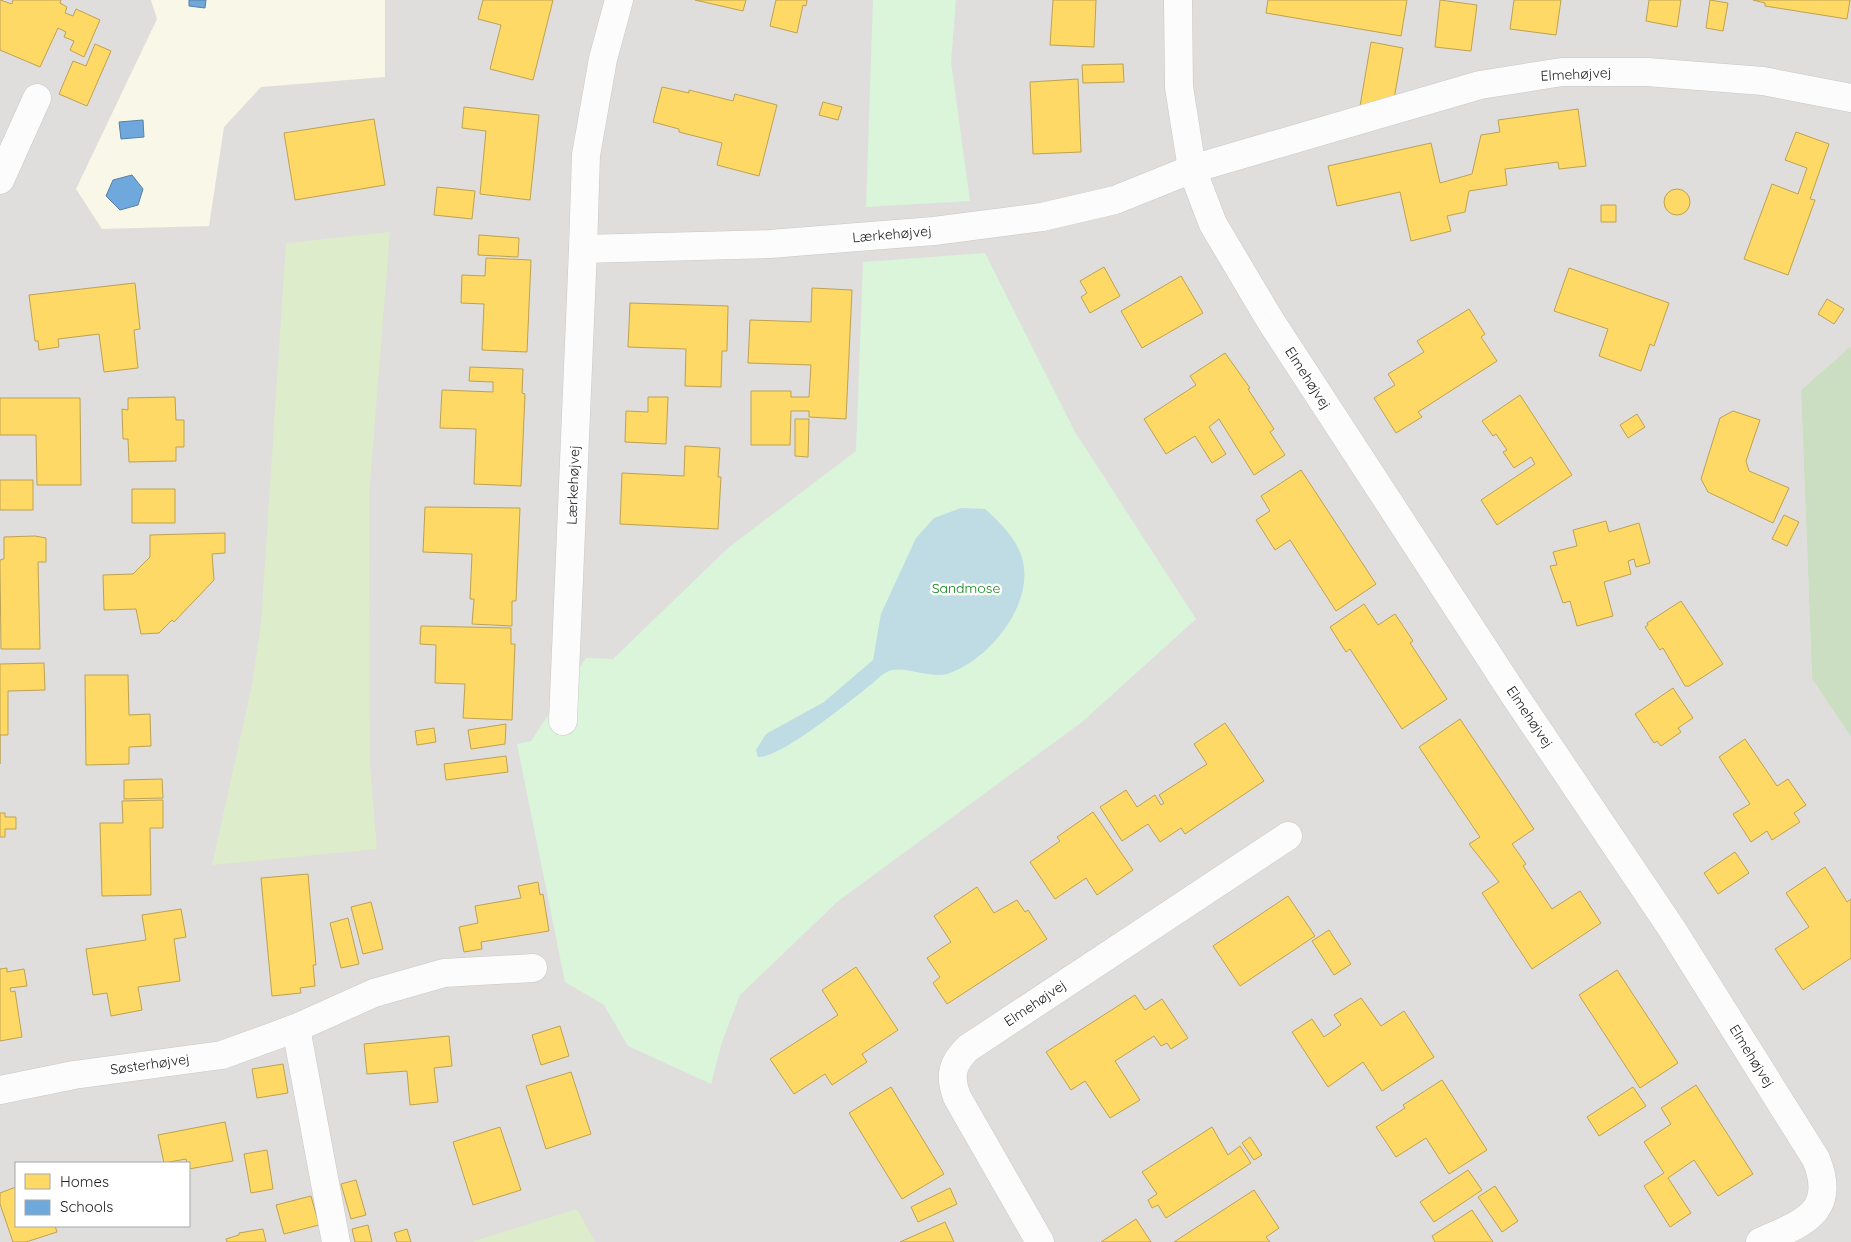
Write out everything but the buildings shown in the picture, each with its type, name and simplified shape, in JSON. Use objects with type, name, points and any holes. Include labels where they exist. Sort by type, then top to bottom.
[{"type":"street","name":"Lærkehøjvej","points":[[563,721],[586,155],[603,60],[619,0]]},
{"type":"street","name":"Elmehøjvej","points":[[1178,0],[1179,87],[1192,169],[1214,224],[1270,320],[1515,696],[1672,929],[1816,1159],[1822,1173],[1824,1192],[1817,1208],[1805,1222],[1760,1242]]},
{"type":"street","name":"Elmehøjvej","points":[[1192,169],[1480,85],[1562,72],[1646,72],[1763,81],[1851,98]]},
{"type":"street","points":[[0,180],[37,98]]},
{"type":"street","name":"Lærkehøjvej","points":[[583,249],[770,244],[934,231],[1032,218],[1115,200],[1192,169]]},
{"type":"street","name":"Elmehøjvej","points":[[1040,1242],[957,1097],[952,1083],[952,1069],[959,1057],[968,1048],[1288,836]]},
{"type":"street","name":"Søsterhøjvej","points":[[0,1090],[74,1074],[222,1055],[296,1028],[374,993],[444,973],[533,968]]},
{"type":"street","points":[[296,1028],[336,1242]]},
{"type":"shaded area","points":[[0,0],[1851,0],[1851,346],[1801,390],[1812,679],[1851,737],[1851,1242],[0,1242]]},
{"type":"shaded area","points":[[151,0],[385,0],[385,77],[261,87],[224,127],[209,226],[102,229],[76,189],[157,19]]},
{"type":"green space","points":[[873,0],[956,0],[951,62],[970,201],[866,207]]},
{"type":"green space","points":[[390,232],[369,495],[370,766],[377,849],[212,865],[252,685],[261,622],[286,243]]},
{"type":"green space","name":"Sandmose","points":[[985,253],[1075,432],[1196,619],[1082,722],[837,902],[740,995],[722,1042],[711,1084],[628,1046],[604,1005],[565,982],[517,744],[531,741],[586,658],[613,659],[728,548],[856,451],[863,262]]},
{"type":"green space","points":[[1851,346],[1851,737],[1812,679],[1801,390]]},
{"type":"green space","points":[[577,1209],[595,1242],[471,1242]]},
{"type":"water","points":[[961,508],[985,509],[1010,535],[1022,559],[1024,584],[1020,601],[1002,633],[990,647],[976,658],[962,668],[947,674],[932,675],[907,670],[887,672],[798,739],[769,755],[758,757],[756,750],[766,734],[824,702],[873,660],[881,614],[916,538],[934,518]]}]
